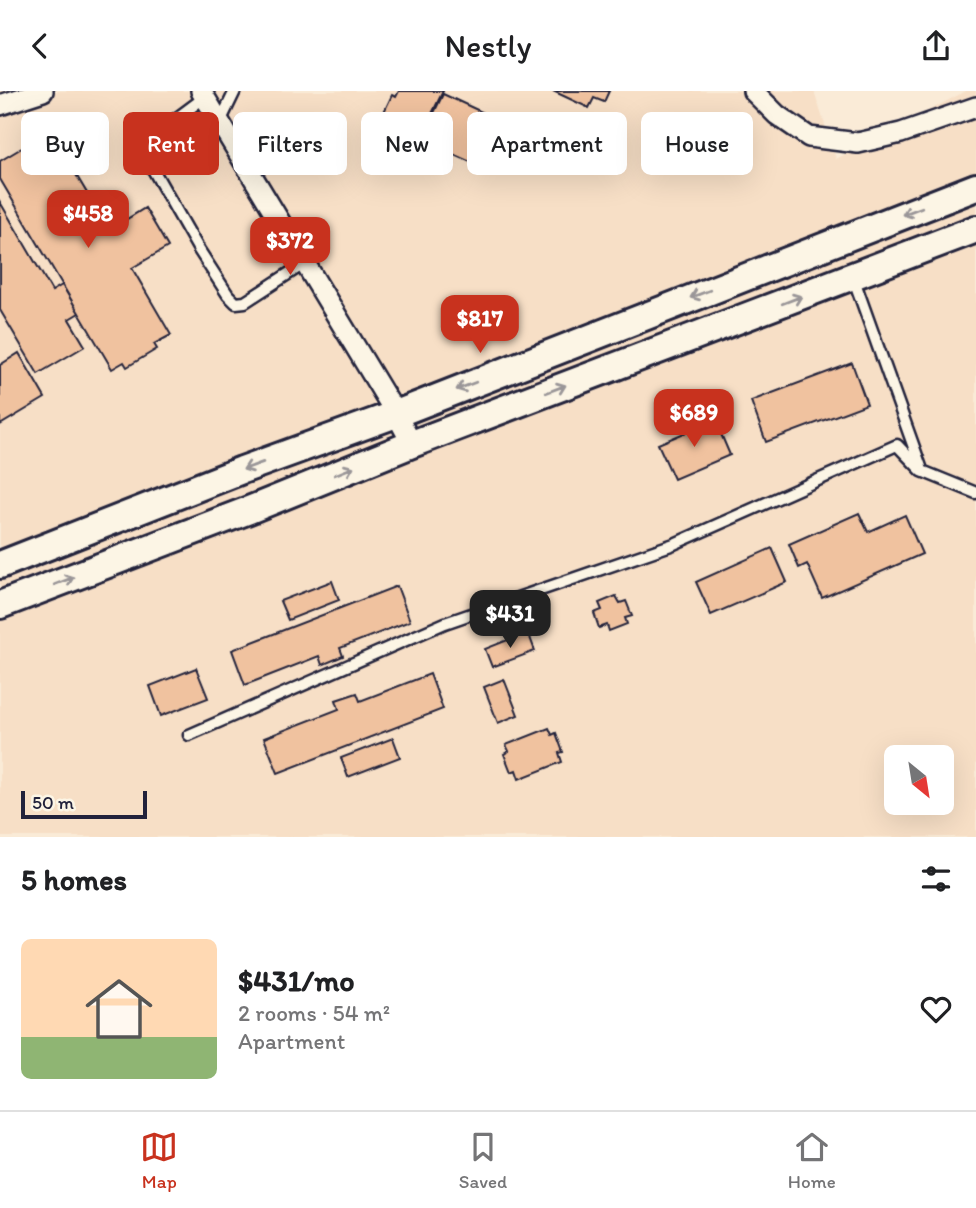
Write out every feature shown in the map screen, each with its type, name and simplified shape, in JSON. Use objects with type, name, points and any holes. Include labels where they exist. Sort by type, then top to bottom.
[{"type":"main road","points":[[0,565],[242,470],[396,414],[976,187]]},
{"type":"main road","points":[[0,605],[249,510],[411,444],[976,229]]},
{"type":"street","points":[[0,105],[43,91]]},
{"type":"street","points":[[753,91],[777,115],[809,137],[859,143],[901,133],[976,107]]},
{"type":"street","points":[[203,94],[213,112]]},
{"type":"street","points":[[219,122],[396,414],[411,444]]},
{"type":"lane","points":[[219,122],[235,91]]},
{"type":"lane","points":[[203,94],[144,146],[147,159],[199,250],[236,303],[245,302],[305,263]]},
{"type":"lane","points":[[853,277],[922,471]]},
{"type":"lane","points":[[189,735],[445,623],[674,544],[897,445],[922,471],[976,493]]},
{"type":"shaded area","points":[[0,91],[814,91],[836,159],[966,91],[976,91],[976,837],[0,837]]},
{"type":"building","points":[[399,91],[443,91],[433,112],[384,112],[392,95],[396,97]]},
{"type":"building","points":[[553,91],[609,91],[604,102],[594,98],[589,108]]},
{"type":"building","points":[[443,94],[482,112],[467,112],[467,160],[453,154],[453,112],[434,112]]},
{"type":"building","points":[[21,148],[21,175],[76,175],[109,230],[145,208],[168,247],[132,268],[171,335],[154,344],[157,349],[127,367],[124,362],[112,369],[0,179],[0,161]]},
{"type":"building","points":[[0,202],[52,291],[62,285],[79,313],[69,319],[85,346],[38,374],[0,310]]},
{"type":"building","points":[[19,353],[45,398],[0,425],[0,365]]},
{"type":"building","points":[[852,363],[867,404],[766,442],[751,401]]},
{"type":"building","points":[[715,420],[730,455],[674,479],[658,444]]},
{"type":"building","points":[[859,513],[868,532],[905,515],[922,554],[822,598],[807,564],[799,568],[789,544]]},
{"type":"building","points":[[772,548],[787,582],[711,615],[696,582]]},
{"type":"building","points":[[332,581],[339,600],[288,620],[280,601]]},
{"type":"building","points":[[397,586],[410,621],[340,648],[343,656],[322,665],[319,656],[245,685],[232,650]]},
{"type":"building","points":[[616,596],[620,603],[626,601],[632,616],[625,618],[627,624],[609,631],[607,625],[599,628],[594,613],[602,610],[599,603]]},
{"type":"building","points":[[528,632],[535,651],[492,667],[485,649]]},
{"type":"building","points":[[196,668],[208,698],[161,716],[150,686]]},
{"type":"building","points":[[430,674],[443,709],[278,773],[264,738],[339,709],[336,700],[357,693],[360,701]]},
{"type":"building","points":[[504,679],[518,715],[498,723],[484,687]]},
{"type":"building","points":[[549,728],[552,735],[556,733],[563,752],[559,753],[562,762],[519,779],[516,770],[511,772],[504,754],[509,751],[506,745]]},
{"type":"building","points":[[393,738],[400,757],[348,777],[341,758]]}]
